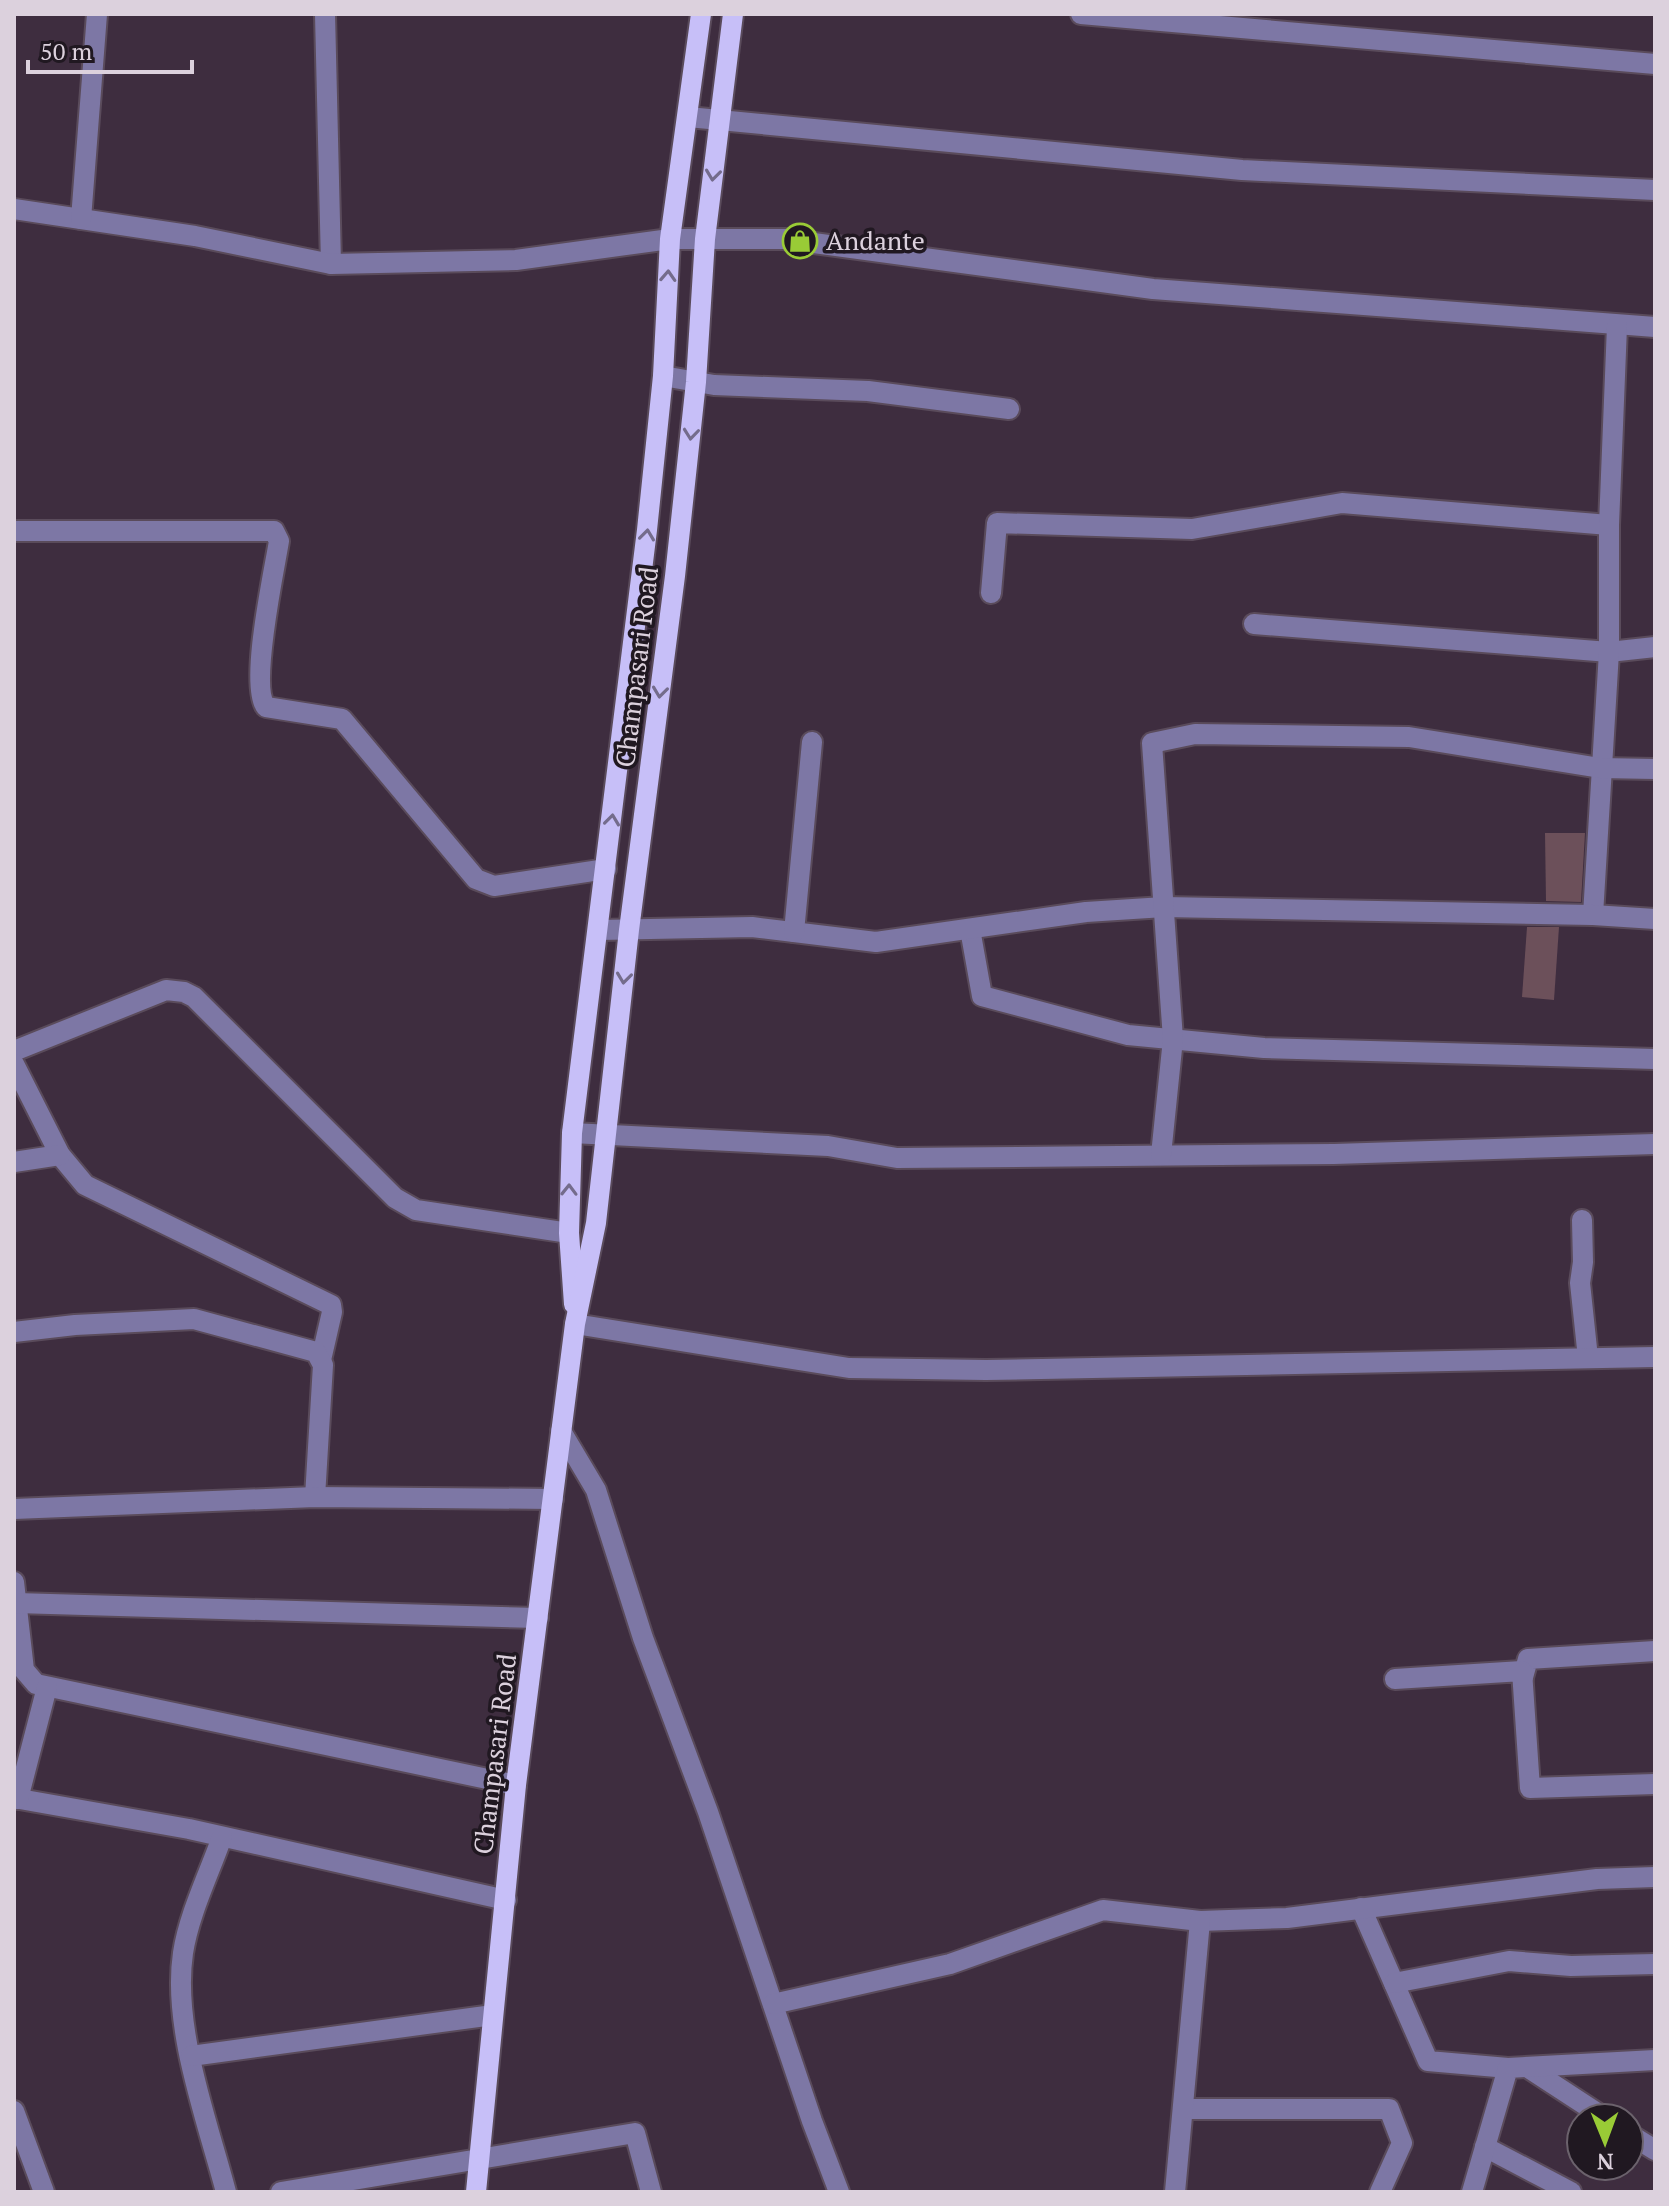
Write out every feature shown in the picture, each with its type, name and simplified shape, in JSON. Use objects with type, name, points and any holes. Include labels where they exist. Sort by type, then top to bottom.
[{"type":"main road","name":"Champasari Road","points":[[575,1324],[569,1233],[572,1133],[647,530],[663,376],[670,239],[701,14]]},
{"type":"main road","name":"Champasari Road","points":[[476,2192],[516,1785],[575,1324],[593,1245],[608,1135],[629,930],[675,576],[696,382],[705,239],[733,14]]},
{"type":"street","points":[[81,219],[97,14]]},
{"type":"street","points":[[325,14],[331,264]]},
{"type":"street","points":[[1081,14],[1655,64]]},
{"type":"street","points":[[688,117],[1242,170],[1655,190]]},
{"type":"street","points":[[14,209],[195,236],[331,264],[516,260],[670,239],[784,239],[1153,289],[1655,327]]},
{"type":"street","points":[[1593,915],[1609,652],[1609,525],[1617,326]]},
{"type":"street","points":[[663,376],[714,385],[868,391],[1009,409]]},
{"type":"street","points":[[991,593],[997,523],[1192,529],[1342,503],[1609,525]]},
{"type":"street","points":[[14,531],[274,531],[279,541],[259,669],[261,701],[266,707],[342,719],[476,879],[485,884],[494,886],[606,869]]},
{"type":"street","points":[[1254,624],[1609,652],[1655,647]]},
{"type":"street","points":[[1161,1155],[1173,1039],[1152,743],[1195,734],[1409,737],[1600,768],[1655,769]]},
{"type":"street","points":[[794,932],[812,742]]},
{"type":"street","points":[[599,930],[752,927],[876,942],[1086,912],[1164,907],[1593,915],[1655,919]]},
{"type":"street","points":[[970,929],[982,996],[1128,1035],[1264,1048],[1655,1059]]},
{"type":"street","points":[[14,1051],[166,990],[184,992],[194,997],[395,1198],[406,1205],[416,1210],[569,1233]]},
{"type":"street","points":[[14,1064],[60,1155],[85,1185],[261,1273],[329,1302],[332,1312],[321,1360]]},
{"type":"street","points":[[572,1133],[828,1146],[897,1158],[1334,1154],[1655,1144]]},
{"type":"street","points":[[14,1162],[60,1155]]},
{"type":"street","points":[[1582,1220],[1580,1283],[1588,1358]]},
{"type":"street","points":[[14,1332],[75,1325],[194,1319],[311,1350],[323,1365],[315,1497]]},
{"type":"street","points":[[575,1324],[849,1368],[1002,1370],[1655,1357]]},
{"type":"street","points":[[561,1431],[596,1490],[643,1638],[708,1812],[830,2174],[839,2192]]},
{"type":"street","points":[[14,1509],[315,1497],[553,1499]]},
{"type":"street","points":[[14,1582],[24,1670],[30,1681],[516,1785]]},
{"type":"street","points":[[16,1603],[538,1618]]},
{"type":"street","points":[[1523,1677],[1528,1659],[1655,1651]]},
{"type":"street","points":[[1395,1679],[1522,1671],[1530,1788],[1655,1784]]},
{"type":"street","points":[[47,1687],[16,1799],[222,1837],[506,1900]]},
{"type":"street","points":[[222,1837],[185,1942],[181,1995],[191,2056],[226,2192]]},
{"type":"street","points":[[773,2004],[950,1964],[1103,1910],[1200,1921],[1287,1918],[1597,1879],[1655,1877]]},
{"type":"street","points":[[1361,1908],[1428,2061],[1518,2068],[1655,2060]]},
{"type":"street","points":[[1175,2192],[1200,1921]]},
{"type":"street","points":[[1394,1983],[1509,1961],[1571,1966],[1655,1964]]},
{"type":"street","points":[[191,2056],[493,2015]]},
{"type":"street","points":[[1518,2068],[1577,2102]]},
{"type":"street","points":[[1472,2192],[1485,2147],[1518,2068]]},
{"type":"street","points":[[1183,2109],[1389,2109],[1402,2143],[1380,2192]]},
{"type":"street","points":[[14,2111],[44,2192]]},
{"type":"street","points":[[281,2192],[635,2133],[651,2192]]},
{"type":"street","points":[[1485,2147],[1571,2192]]},
{"type":"building","points":[[1545,833],[1585,833],[1581,902],[1546,901]]},
{"type":"building","points":[[1527,927],[1559,927],[1554,1000],[1522,997]]},
{"type":"place","name":"Andante","points":[[800,241]]}]
